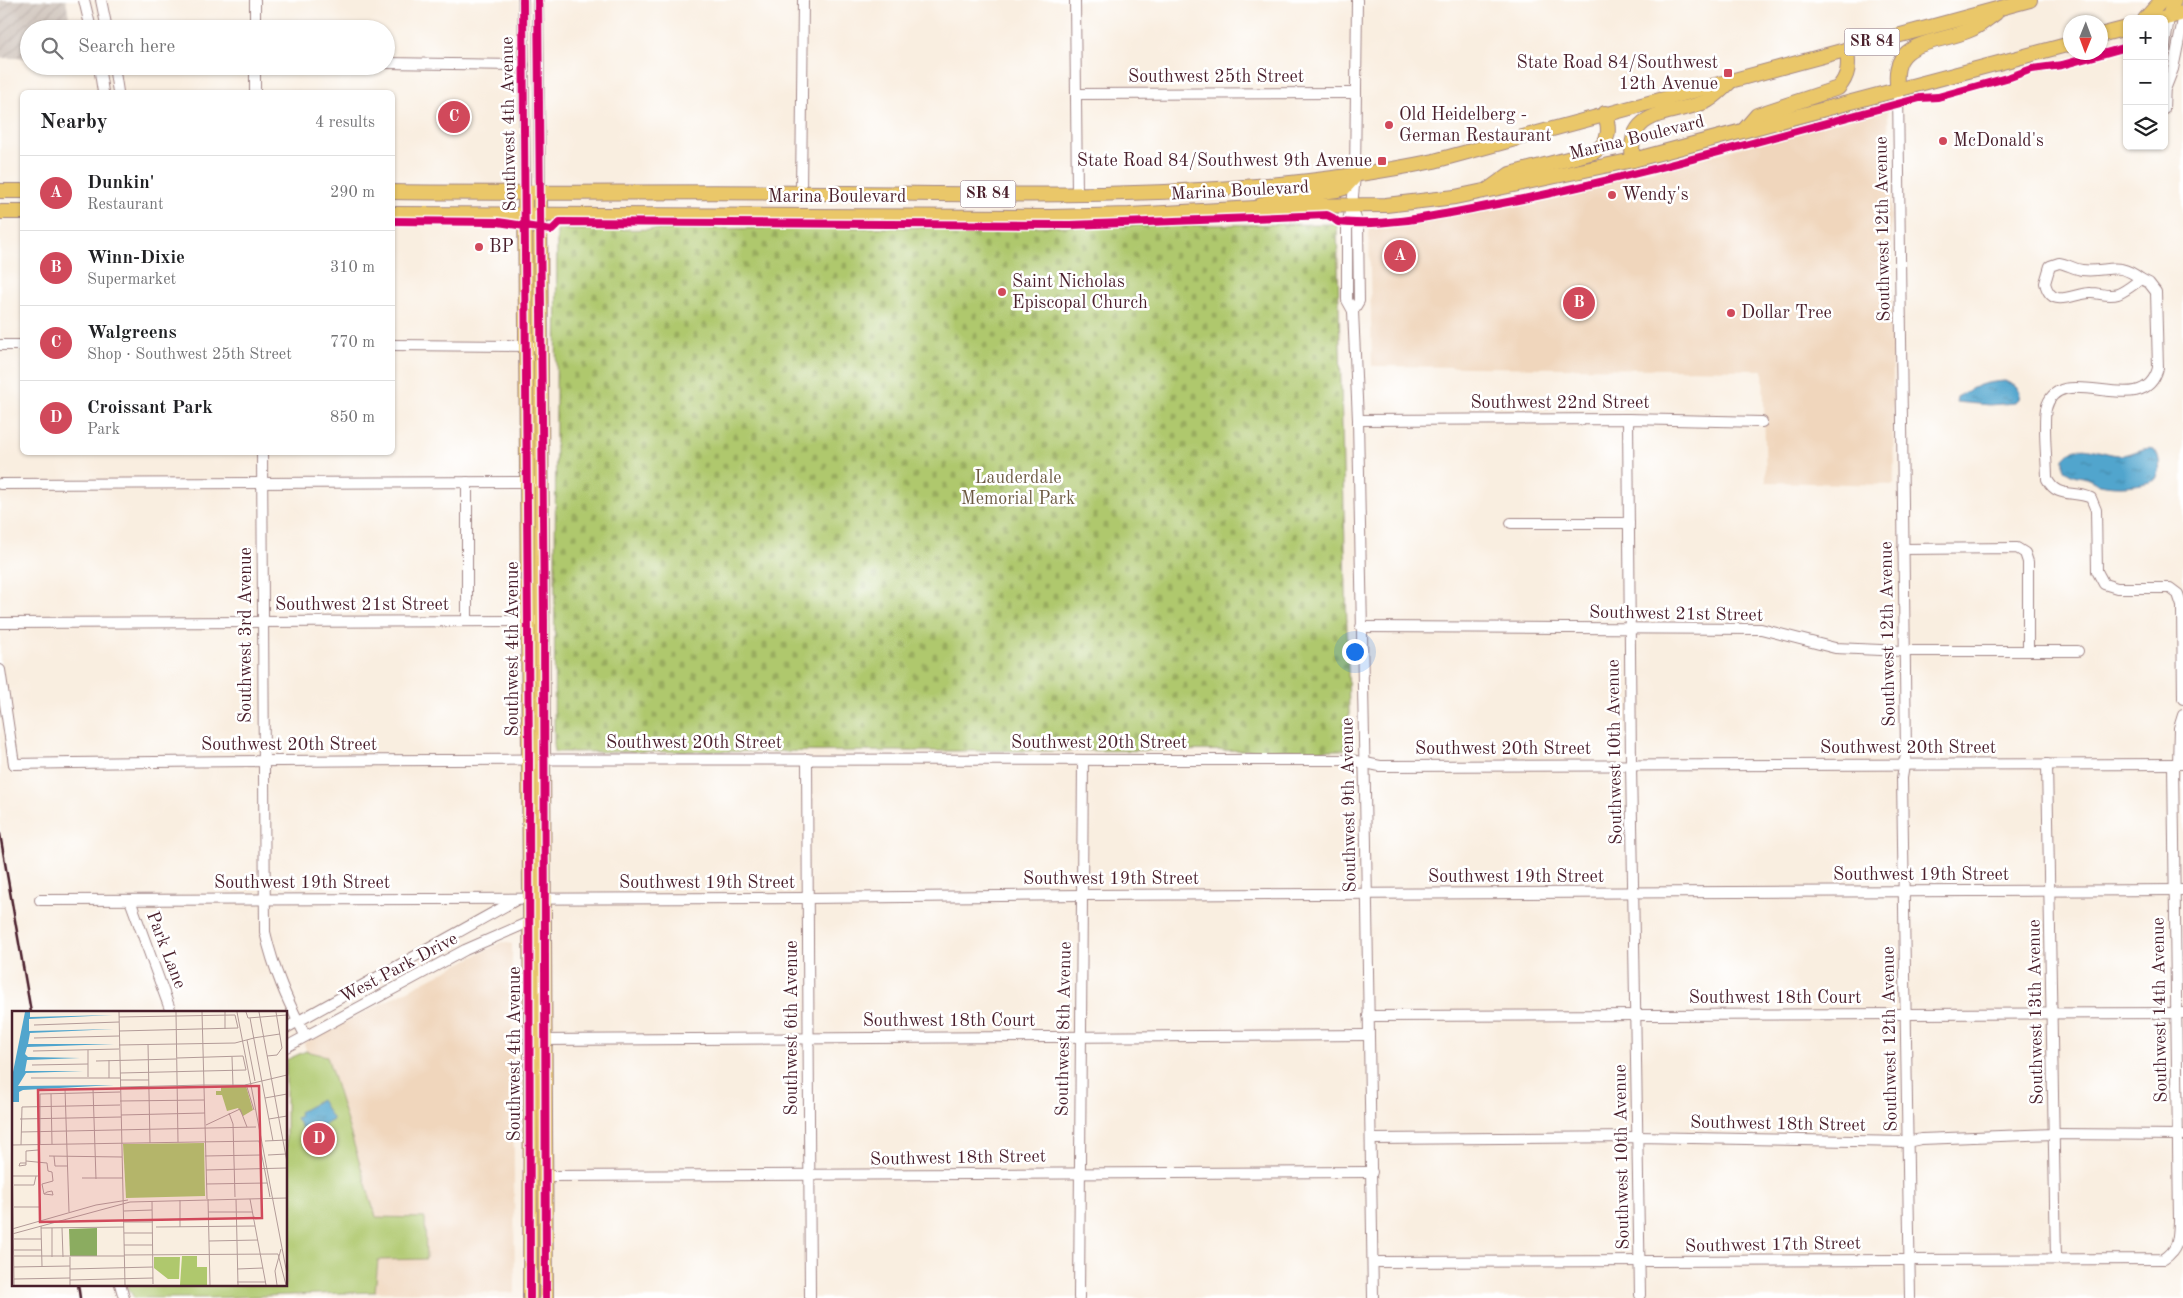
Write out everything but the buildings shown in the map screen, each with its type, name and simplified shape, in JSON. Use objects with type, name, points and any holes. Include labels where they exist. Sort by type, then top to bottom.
[{"type":"main road","name":"Marina Boulevard","points":[[395,192],[801,192],[1077,195],[1212,190],[1355,176],[1434,161],[2030,0]]},
{"type":"main road","points":[[2149,15],[2162,0]]},
{"type":"main road","points":[[2174,0],[2174,17]]},
{"type":"main road","points":[[1898,90],[1895,76],[1898,63],[1904,54],[1918,46],[1971,30],[2004,7]]},
{"type":"main road","points":[[2108,33],[2123,29]]},
{"type":"main road","name":"Marina Boulevard","points":[[395,214],[1051,216],[1129,215],[1424,202],[1487,192],[1633,160],[2063,46]]},
{"type":"main road","points":[[1743,130],[1757,115],[1838,88],[1846,79],[1848,68],[1847,49]]},
{"type":"main road","points":[[1633,160],[1631,145],[1638,126],[1651,117],[1706,102],[1734,79]]},
{"type":"main road","points":[[1487,192],[1510,174],[1589,155],[1598,150],[1608,135],[1605,114]]},
{"type":"main road","points":[[1255,208],[1276,198],[1344,188],[1355,176]]},
{"type":"main road","points":[[0,191],[20,191]]},
{"type":"main road","name":"Southwest 4th Avenue","points":[[525,193],[529,760],[523,900],[529,922],[546,1176],[546,1298]]},
{"type":"main road","name":"Southwest 4th Avenue","points":[[530,1298],[544,900],[544,621],[540,193]]},
{"type":"main road","points":[[1051,216],[1071,203],[1077,195]]},
{"type":"main road","points":[[0,212],[20,212]]},
{"type":"street","points":[[84,0],[89,20]]},
{"type":"street","points":[[102,0],[105,20]]},
{"type":"street","points":[[255,0],[255,20]]},
{"type":"street","name":"Southwest 4th Avenue","points":[[523,0],[525,193]]},
{"type":"street","name":"Southwest 4th Avenue","points":[[538,0],[540,193]]},
{"type":"street","points":[[801,192],[804,0]]},
{"type":"street","points":[[1075,0],[1077,195]]},
{"type":"street","name":"Southwest 9th Avenue","points":[[1357,0],[1355,176],[1352,206],[1358,224],[1359,301],[1354,311],[1354,356],[1358,420],[1368,1035],[1372,1139],[1373,1298]]},
{"type":"street","points":[[2168,39],[2174,17]]},
{"type":"street","points":[[2168,78],[2173,69],[2174,17]]},
{"type":"street","points":[[395,63],[524,65]]},
{"type":"street","points":[[100,75],[103,90]]},
{"type":"street","points":[[115,75],[118,90]]},
{"type":"street","points":[[255,90],[256,75]]},
{"type":"street","name":"Southwest 12th Avenue","points":[[1898,90],[1903,651],[1906,754],[1902,778],[1910,1298]]},
{"type":"street","name":"Southwest 25th Street","points":[[1077,94],[1356,93]]},
{"type":"street","points":[[2141,279],[2123,292],[2113,296],[2090,293],[2059,299],[2051,295],[2045,284],[2050,266],[2059,263],[2085,270],[2121,269],[2131,272],[2150,283],[2156,292],[2158,368],[2156,378],[2150,386],[2127,392],[2104,392],[2080,386],[2061,390],[2051,398],[2046,410],[2047,479],[2052,488],[2061,492],[2080,493],[2091,498],[2096,510],[2097,571],[2104,584],[2117,588],[2170,588],[2178,594],[2182,610],[2183,699]]},
{"type":"street","points":[[0,345],[20,345]]},
{"type":"street","points":[[395,346],[542,345]]},
{"type":"street","name":"Southwest 22nd Street","points":[[1358,420],[1628,419],[1762,422]]},
{"type":"street","name":"Southwest 10th Avenue","points":[[1628,419],[1630,765],[1640,1295]]},
{"type":"street","name":"Southwest 3rd Avenue","points":[[262,455],[265,932],[272,962],[281,988],[305,1036]]},
{"type":"street","points":[[467,482],[467,621]]},
{"type":"street","points":[[0,484],[543,482]]},
{"type":"street","points":[[1511,523],[1629,523]]},
{"type":"street","points":[[1903,549],[2016,548],[2025,553],[2028,562],[2028,651]]},
{"type":"street","name":"Southwest 21st Street","points":[[0,623],[544,621]]},
{"type":"street","name":"Southwest 21st Street","points":[[1361,627],[1760,629],[1835,648],[1903,651],[2078,650]]},
{"type":"street","name":"Southwest 20th Street","points":[[0,670],[14,764],[263,760],[807,759],[1352,760],[1380,766],[2178,764]]},
{"type":"street","name":"Southwest 14th Avenue","points":[[2172,1254],[2178,1245],[2181,1222],[2178,764],[2179,728],[2183,715]]},
{"type":"street","name":"Southwest 6th Avenue","points":[[807,759],[810,1298]]},
{"type":"street","name":"Southwest 8th Avenue","points":[[1079,1298],[1083,760]]},
{"type":"street","name":"Southwest 13th Avenue","points":[[2047,764],[2056,1259]]},
{"type":"street","name":"Southwest 19th Street","points":[[40,900],[544,900],[1082,895],[2179,890]]},
{"type":"street","name":"Park Lane","points":[[130,900],[171,1011]]},
{"type":"street","name":"West Park Drive","points":[[288,1027],[523,900]]},
{"type":"street","name":"West Park Drive","points":[[288,1046],[465,950],[529,922]]},
{"type":"street","name":"Southwest 18th Court","points":[[1368,1016],[2180,1013]]},
{"type":"street","name":"Southwest 18th Court","points":[[538,1040],[1368,1035]]},
{"type":"street","name":"Southwest 18th Street","points":[[1372,1139],[1638,1138],[1907,1142],[1922,1139],[2054,1134],[2180,1135]]},
{"type":"street","name":"Southwest 18th Street","points":[[546,1176],[1372,1172]]},
{"type":"street","name":"Southwest 17th Street","points":[[1373,1262],[2164,1259],[2172,1254]]},
{"type":"shaded area","points":[[0,0],[66,0],[69,20],[20,20],[20,58],[0,58]]},
{"type":"shaded area","points":[[1888,108],[1894,485],[1766,482],[1763,370],[1372,366],[1369,230],[1373,226],[1534,199],[1668,167]]},
{"type":"shaded area","points":[[502,942],[512,944],[515,1293],[375,1292],[377,1260],[425,1218],[376,1218],[327,1056],[306,1051],[304,1043]]},
{"type":"green space","name":"Lauderdale Memorial Park","points":[[1337,224],[1350,750],[554,752],[557,230]]},
{"type":"green space","points":[[306,1051],[327,1056],[376,1217],[425,1218],[426,1259],[378,1260],[375,1292],[209,1298],[134,1298],[127,1286],[288,1286],[288,1059]]},
{"type":"water","points":[[2005,381],[2015,386],[2020,392],[2019,399],[2015,403],[1989,405],[1956,402],[1957,397],[1975,387]]},
{"type":"water","points":[[2080,448],[2118,455],[2150,448],[2154,449],[2159,460],[2158,476],[2156,480],[2128,486],[2098,484],[2064,469],[2064,459],[2073,450]]},
{"type":"water","points":[[321,1100],[333,1120],[306,1135],[296,1118],[300,1116],[299,1112]]},
{"type":"railway","points":[[0,834],[31,1011]]},
{"type":"railway","points":[[78,1286],[80,1298]]},
{"type":"cycle path","points":[[523,0],[529,760],[530,1298]]},
{"type":"cycle path","points":[[538,0],[544,621],[546,1298]]},
{"type":"cycle path","points":[[395,221],[498,222],[552,230],[560,222],[1070,225],[1327,215],[1338,222],[1394,222],[1542,195],[1651,170],[1920,98],[1938,97],[2032,69],[2062,65],[2123,48]]},
{"type":"place","name":"State Road 84/Southwest 12th Avenue","points":[[1728,73]]},
{"type":"place","name":"Walgreens","points":[[454,117]]},
{"type":"place","name":"Old Heidelberg - German Restaurant","points":[[1389,125]]},
{"type":"place","name":"McDonald's","points":[[1943,141]]},
{"type":"place","name":"State Road 84/Southwest 9th Avenue","points":[[1382,161]]},
{"type":"place","name":"Wendy's","points":[[1612,195]]},
{"type":"place","name":"BP","points":[[479,247]]},
{"type":"place","name":"Dunkin'","points":[[1400,256]]},
{"type":"place","name":"Saint Nicholas Episcopal Church","points":[[1002,292]]},
{"type":"place","name":"Winn-Dixie","points":[[1579,303]]},
{"type":"place","name":"Dollar Tree","points":[[1731,313]]},
{"type":"place","name":"Croissant Park","points":[[319,1139]]}]
